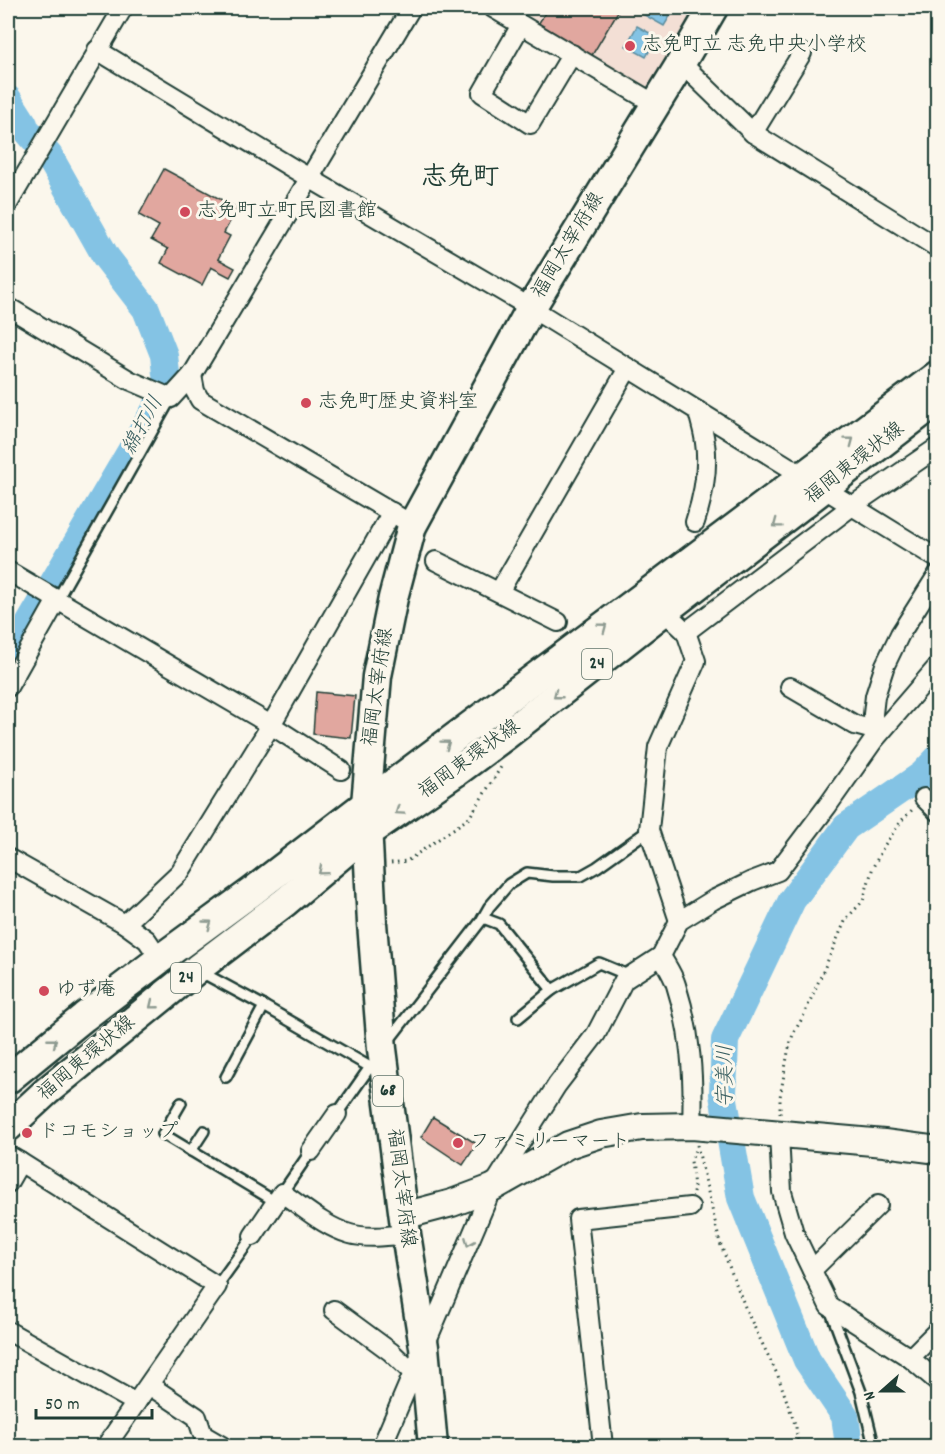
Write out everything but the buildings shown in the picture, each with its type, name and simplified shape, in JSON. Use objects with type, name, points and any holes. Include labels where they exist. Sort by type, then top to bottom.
[{"type":"main road","name":"福岡太宰府線","points":[[433,1446],[424,1347],[376,1058],[366,804],[377,676],[393,598],[402,519],[713,8]]},
{"type":"main road","name":"福岡東環状線","points":[[8,1127],[47,1091],[196,969],[285,902],[367,833],[500,739],[663,611],[938,375]]},
{"type":"main road","name":"福岡東環状線","points":[[8,1079],[84,1017],[366,804],[814,483],[938,400]]},
{"type":"street","points":[[8,204],[123,8]]},
{"type":"street","points":[[8,307],[129,380],[171,398],[192,375],[411,8]]},
{"type":"street","points":[[492,8],[655,104]]},
{"type":"street","points":[[521,24],[482,93],[530,124],[572,54]]},
{"type":"street","points":[[97,50],[531,308],[936,560],[885,665],[875,696],[874,735]]},
{"type":"street","points":[[753,133],[802,53]]},
{"type":"street","points":[[681,63],[753,133],[938,248]]},
{"type":"street","points":[[499,592],[628,368]]},
{"type":"street","points":[[125,924],[180,872],[402,519],[200,400],[195,391],[192,375]]},
{"type":"street","points":[[695,522],[703,498],[706,473],[705,444],[698,411]]},
{"type":"street","points":[[686,632],[852,507],[938,447]]},
{"type":"street","points":[[436,561],[558,622]]},
{"type":"street","points":[[8,571],[271,725],[341,770]]},
{"type":"street","points":[[8,687],[57,600]]},
{"type":"street","points":[[663,611],[686,632],[696,661],[658,747],[649,830],[679,921]]},
{"type":"street","points":[[382,1446],[492,1188],[557,1085],[596,1034],[624,980],[661,956],[679,921],[713,900],[778,871],[828,805],[874,735],[938,666]]},
{"type":"street","points":[[790,687],[874,735]]},
{"type":"street","points":[[924,798],[938,812]]},
{"type":"street","points":[[8,858],[125,924],[147,940],[160,959]]},
{"type":"street","points":[[661,956],[676,983],[691,1047],[696,1126]]},
{"type":"street","points":[[311,1151],[337,1114]]},
{"type":"street","points":[[253,1236],[279,1197],[350,1234],[377,1237],[452,1203],[492,1188],[568,1145],[601,1134],[642,1127],[696,1126],[938,1150]]},
{"type":"street","points":[[774,1133],[782,1192],[794,1233],[829,1306],[910,1358],[938,1382]]},
{"type":"street","points":[[8,1183],[14,1159],[217,1286],[106,1446]]},
{"type":"street","points":[[812,1270],[878,1205]]},
{"type":"street","points":[[603,1446],[578,1219],[690,1207]]},
{"type":"street","points":[[334,1310],[391,1352],[413,1372]]},
{"type":"street","points":[[910,1358],[938,1330]]},
{"type":"street","points":[[8,1331],[136,1403]]},
{"type":"street","points":[[149,1385],[196,1418],[203,1435],[222,1446]]},
{"type":"lane","points":[[57,600],[171,398]]},
{"type":"lane","points":[[337,1114],[376,1058],[489,907],[509,884],[527,873],[581,876],[649,830]]},
{"type":"lane","points":[[483,918],[499,924],[552,990]]},
{"type":"lane","points":[[518,1017],[552,990],[599,963],[623,973],[628,978]]},
{"type":"lane","points":[[196,969],[264,1006],[376,1058]]},
{"type":"lane","points":[[226,1077],[264,1006]]},
{"type":"lane","points":[[181,1103],[163,1134],[279,1197],[311,1151]]},
{"type":"lane","points":[[191,1151],[204,1131]]},
{"type":"lane","points":[[217,1286],[253,1236]]},
{"type":"lane","points":[[829,1306],[861,1392],[874,1446]]},
{"type":"lane","points":[[931,1446],[938,1442]]},
{"type":"path","points":[[369,867],[407,861],[470,818],[501,768],[500,739]]},
{"type":"path","points":[[774,1133],[793,1034],[846,919],[863,901],[873,867],[884,846],[902,820],[924,798]]},
{"type":"path","points":[[690,1207],[694,1187],[691,1161],[697,1145],[720,1243],[747,1312],[778,1376],[796,1427],[798,1446]]},
{"type":"shaded area","name":"志免町立 志免中央小学校","points":[[516,8],[703,8],[661,85],[644,87]]},
{"type":"water","points":[[632,8],[675,8],[664,26]]},
{"type":"water","points":[[637,26],[657,37],[646,57],[626,46]]},
{"type":"waterway","name":"綿打川","points":[[8,99],[24,127],[49,156],[106,257],[146,309],[164,355],[167,383],[158,405],[8,660]]},
{"type":"waterway","name":"宇美川","points":[[849,1446],[845,1416],[807,1360],[741,1198],[723,1094],[725,1040],[792,900],[846,827],[922,775],[938,758]]},
{"type":"place","name":"志免町立 志免中央小学校","points":[[630,46]]},
{"type":"place","name":"志免町立町民図書館","points":[[185,212]]},
{"type":"place","name":"志免町歴史資料室","points":[[306,403]]},
{"type":"place","name":"ゆず庵","points":[[44,991]]},
{"type":"place","name":"ドコモショップ","points":[[27,1133]]},
{"type":"place","name":"ファミリーマート","points":[[458,1143]]},
{"type":"district","name":"志免町","points":[[460,178]]}]
